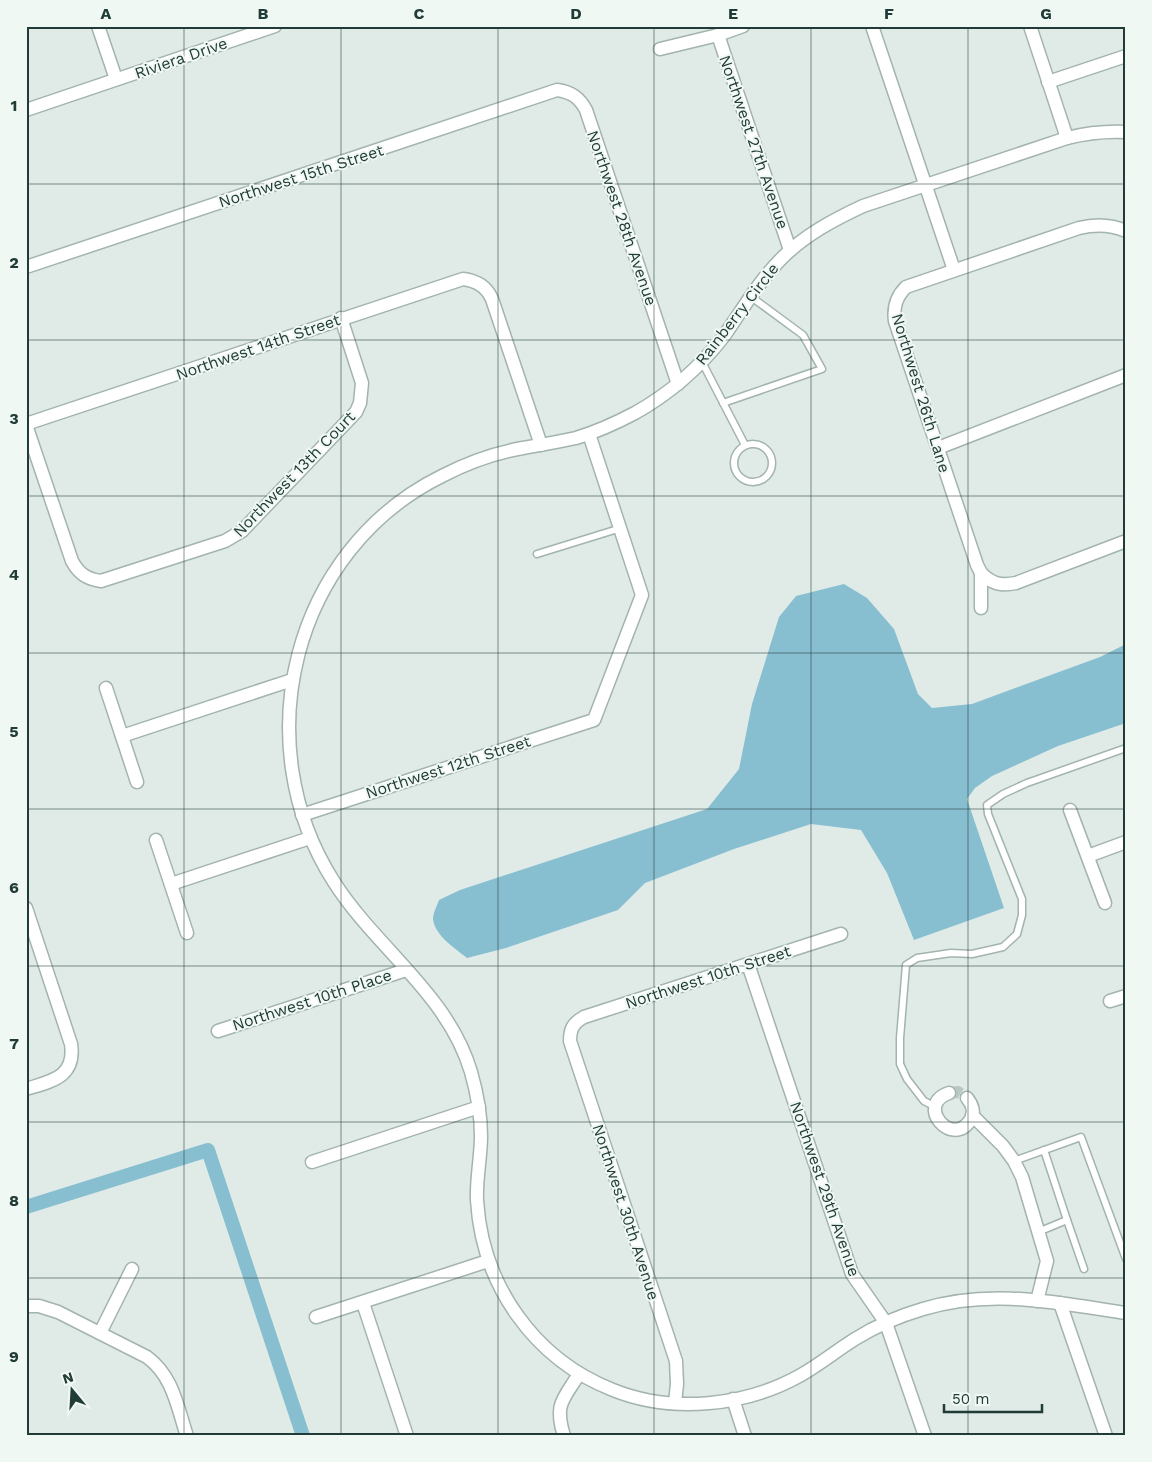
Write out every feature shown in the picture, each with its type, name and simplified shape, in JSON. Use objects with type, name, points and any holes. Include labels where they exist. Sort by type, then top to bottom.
[{"type":"street","name":"Riviera Drive","points":[[98,26],[116,79]]},
{"type":"street","name":"Riviera Drive","points":[[26,110],[275,26]]},
{"type":"street","points":[[660,49],[718,35],[743,26]]},
{"type":"street","points":[[872,26],[954,270],[1079,228],[1099,225],[1126,231]]},
{"type":"street","points":[[1030,26],[1067,138]]},
{"type":"street","name":"Northwest 27th Avenue","points":[[718,35],[790,250]]},
{"type":"street","points":[[1048,82],[1126,56]]},
{"type":"street","name":"Northwest 15th Street","points":[[26,267],[557,90],[575,95]]},
{"type":"street","name":"Northwest 28th Avenue","points":[[575,95],[582,102],[586,110],[678,384]]},
{"type":"street","name":"Rainberry Circle","points":[[1126,132],[1086,133],[1067,138],[863,206],[835,219],[809,235],[790,250],[758,284],[723,337],[702,362],[678,384],[638,411],[589,434],[495,455],[467,464],[422,486],[382,516],[345,556],[327,584],[312,613],[300,644],[289,702],[288,735],[291,768],[302,815],[310,838],[333,880],[366,925],[440,1008],[455,1033],[467,1060],[479,1107],[481,1136],[477,1193],[479,1222],[488,1261],[514,1313],[546,1349],[579,1374],[613,1390],[654,1401],[674,1403],[714,1402],[766,1390],[794,1379],[856,1338],[886,1323],[928,1308],[960,1300],[994,1297],[1060,1303],[1126,1313]]},
{"type":"street","name":"Northwest 26th Lane","points":[[954,270],[906,287],[895,302],[894,312],[895,321],[977,565],[982,574],[981,608]]},
{"type":"street","name":"Northwest 14th Street","points":[[26,424],[463,279],[481,284],[488,291],[492,299],[541,445]]},
{"type":"street","name":"Northwest 13th Court","points":[[26,424],[72,561],[76,569],[83,576],[101,581],[225,541],[242,530],[350,420],[358,408],[362,393],[362,383],[341,318]]},
{"type":"street","points":[[938,448],[1126,375]]},
{"type":"street","points":[[589,434],[620,528]]},
{"type":"street","name":"Northwest 12th Street","points":[[302,815],[594,720],[642,595],[620,528]]},
{"type":"street","points":[[982,574],[988,580],[997,584],[1016,583],[1126,541]]},
{"type":"street","points":[[122,736],[292,680]]},
{"type":"street","points":[[106,688],[137,782]]},
{"type":"street","points":[[1070,810],[1105,903]]},
{"type":"street","points":[[171,884],[310,838]]},
{"type":"street","points":[[156,840],[187,932]]},
{"type":"street","points":[[1088,856],[1126,842]]},
{"type":"street","points":[[26,1089],[60,1077],[67,1070],[71,1062],[72,1052],[71,1044],[28,916]]},
{"type":"street","name":"Northwest 10th Street","points":[[575,1022],[584,1017],[841,934]]},
{"type":"street","name":"Northwest 29th Avenue","points":[[748,964],[852,1274],[886,1323],[925,1436]]},
{"type":"street","name":"Northwest 10th Place","points":[[218,1031],[406,970]]},
{"type":"street","points":[[1110,1001],[1126,996]]},
{"type":"street","name":"Northwest 30th Avenue","points":[[575,1022],[570,1031],[570,1041],[676,1362],[677,1384],[674,1403]]},
{"type":"street","points":[[949,1093],[942,1097],[936,1107],[937,1118],[944,1127],[950,1129],[962,1128],[972,1115],[971,1103],[967,1098]]},
{"type":"street","points":[[312,1162],[479,1107]]},
{"type":"street","points":[[972,1115],[1003,1146],[1014,1161],[1022,1178],[1047,1261],[1037,1301]]},
{"type":"street","points":[[316,1317],[488,1261]]},
{"type":"street","points":[[100,1332],[132,1269]]},
{"type":"street","points":[[363,1303],[407,1436]]},
{"type":"street","points":[[1060,1303],[1106,1436]]},
{"type":"street","points":[[26,1306],[49,1308],[147,1357],[162,1370],[171,1388],[187,1436]]},
{"type":"street","points":[[564,1436],[559,1419],[560,1409],[579,1374]]},
{"type":"street","points":[[733,1399],[745,1436]]},
{"type":"lane","points":[[723,403],[822,369],[803,335],[750,296]]},
{"type":"lane","points":[[702,362],[745,445]]},
{"type":"lane","points":[[751,444],[763,447],[771,456],[772,468],[769,473],[760,481],[754,483],[742,480],[733,465],[736,453],[745,445],[751,444]]},
{"type":"lane","points":[[537,554],[620,528]]},
{"type":"lane","points":[[936,1107],[924,1101],[907,1079],[900,1064],[900,1038],[906,965],[917,958],[950,953],[972,954],[1003,947],[1017,934],[1022,915],[1022,899],[988,814],[987,805],[1003,794],[1027,783],[1126,748]]},
{"type":"lane","points":[[1014,1161],[1082,1137],[1126,1259]]},
{"type":"lane","points":[[1044,1150],[1084,1269]]},
{"type":"lane","points":[[1038,1232],[1067,1220]]},
{"type":"water","points":[[844,584],[867,598],[894,629],[918,694],[932,708],[972,704],[1100,657],[1126,644],[1126,723],[1058,746],[992,776],[975,788],[967,799],[1004,908],[914,940],[887,873],[861,830],[811,824],[734,849],[645,883],[618,910],[506,948],[467,958],[441,936],[433,919],[439,900],[460,890],[707,809],[739,769],[752,704],[779,617],[796,596]]},
{"type":"waterway","points":[[26,1207],[208,1150],[303,1436]]},
{"type":"tunnel","points":[[949,1093],[958,1092],[967,1098]]}]
